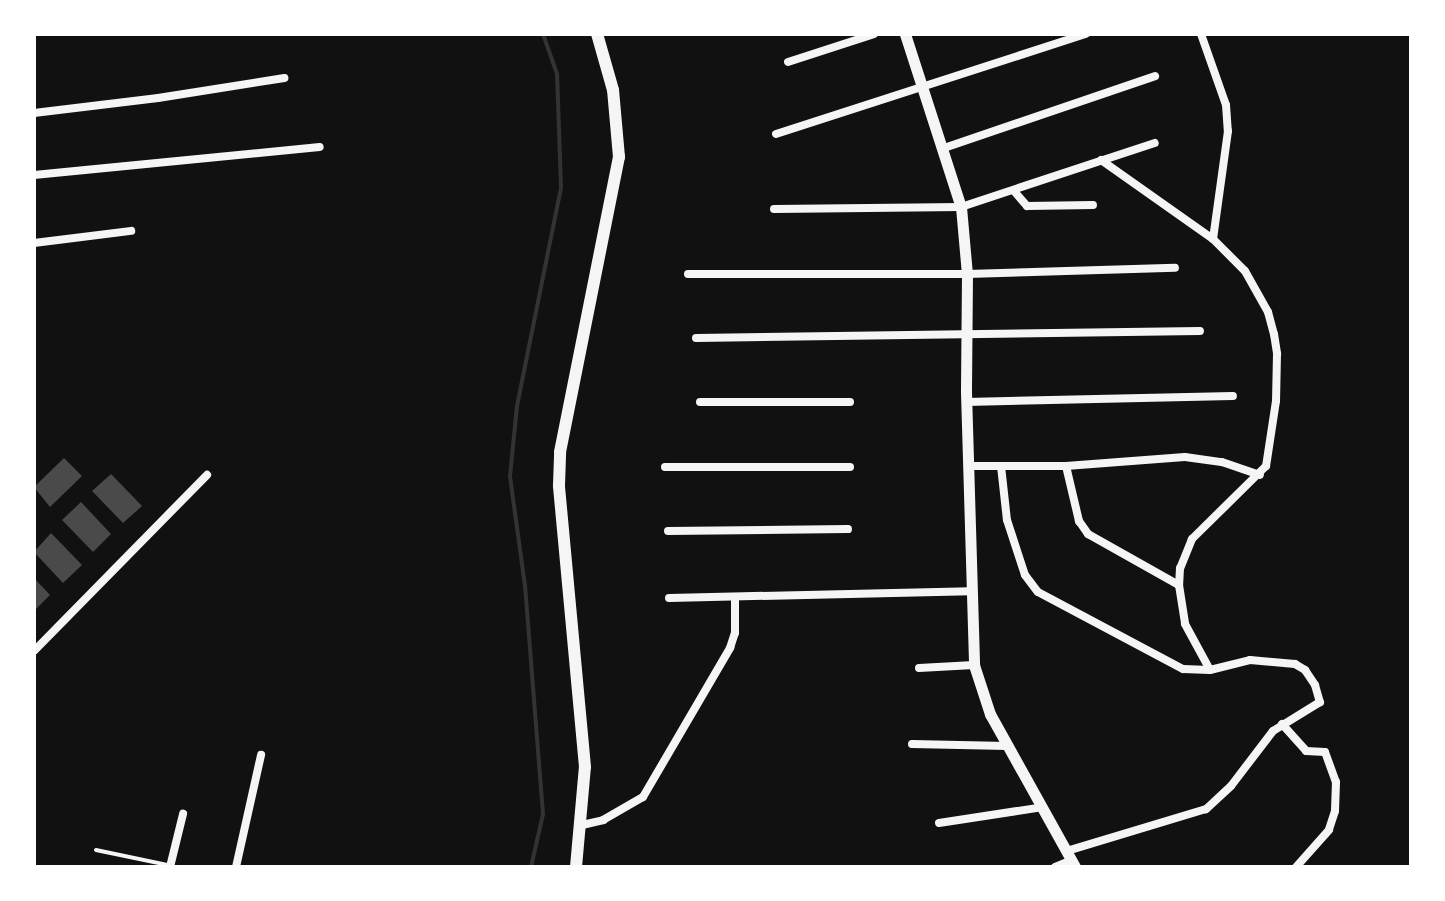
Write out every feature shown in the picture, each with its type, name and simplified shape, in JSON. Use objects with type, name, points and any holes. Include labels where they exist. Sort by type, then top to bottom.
[{"type":"main road","points":[[576,867],[582,825],[584,753],[559,485],[560,452],[619,157],[613,90],[597,34]]},
{"type":"street","points":[[788,62],[874,34]]},
{"type":"street","points":[[905,34],[961,207],[967,274],[966,402],[974,665],[990,714],[1071,859]]},
{"type":"street","points":[[776,134],[1086,34]]},
{"type":"street","points":[[1201,34],[1226,105],[1228,131],[1213,239]]},
{"type":"street","points":[[944,148],[1155,76]]},
{"type":"street","points":[[34,113],[284,78]]},
{"type":"street","points":[[774,209],[961,207],[1155,143]]},
{"type":"street","points":[[34,175],[320,147]]},
{"type":"street","points":[[1101,160],[1213,239],[1245,271],[1268,312],[1274,334],[1276,401],[1270,451],[1260,475],[1192,539],[1180,568],[1179,585],[1185,624],[1210,670]]},
{"type":"street","points":[[1014,191],[1027,206],[1093,205]]},
{"type":"street","points":[[34,243],[131,231]]},
{"type":"street","points":[[688,274],[967,274],[1175,268]]},
{"type":"street","points":[[696,338],[966,337],[1200,331]]},
{"type":"street","points":[[966,402],[1233,396]]},
{"type":"street","points":[[700,402],[850,402]]},
{"type":"street","points":[[969,466],[1066,466],[1185,457],[1222,462],[1260,475]]},
{"type":"street","points":[[1001,466],[1007,520],[1025,575],[1038,592],[1175,666],[1191,671],[1210,670],[1250,660],[1287,661],[1305,670],[1320,702],[1282,724],[1231,786],[1206,809],[1055,867]]},
{"type":"street","points":[[1066,466],[1079,521],[1088,534],[1179,585]]},
{"type":"street","points":[[665,467],[850,467]]},
{"type":"street","points":[[34,651],[207,475]]},
{"type":"street","points":[[668,531],[848,529]]},
{"type":"street","points":[[669,598],[970,591]]},
{"type":"street","points":[[582,825],[603,820],[643,797],[730,648],[735,633],[735,597]]},
{"type":"street","points":[[919,668],[974,665]]},
{"type":"street","points":[[1282,724],[1306,751],[1325,752],[1336,782],[1335,811],[1329,830],[1296,867]]},
{"type":"street","points":[[912,744],[1007,746]]},
{"type":"street","points":[[236,867],[261,755]]},
{"type":"street","points":[[939,823],[1043,807]]},
{"type":"street","points":[[170,866],[183,814]]},
{"type":"lane","points":[[96,850],[170,866]]},
{"type":"building","points":[[64,458],[82,476],[50,507],[34,487]]},
{"type":"building","points":[[111,474],[142,506],[123,523],[92,491]]},
{"type":"building","points":[[81,502],[111,534],[93,552],[62,520]]},
{"type":"building","points":[[51,533],[82,565],[63,583],[34,552]]},
{"type":"building","points":[[34,578],[50,595],[34,611]]},
{"type":"waterway","points":[[531,867],[543,814],[525,586],[510,476],[517,406],[561,187],[557,74],[543,34]]}]
